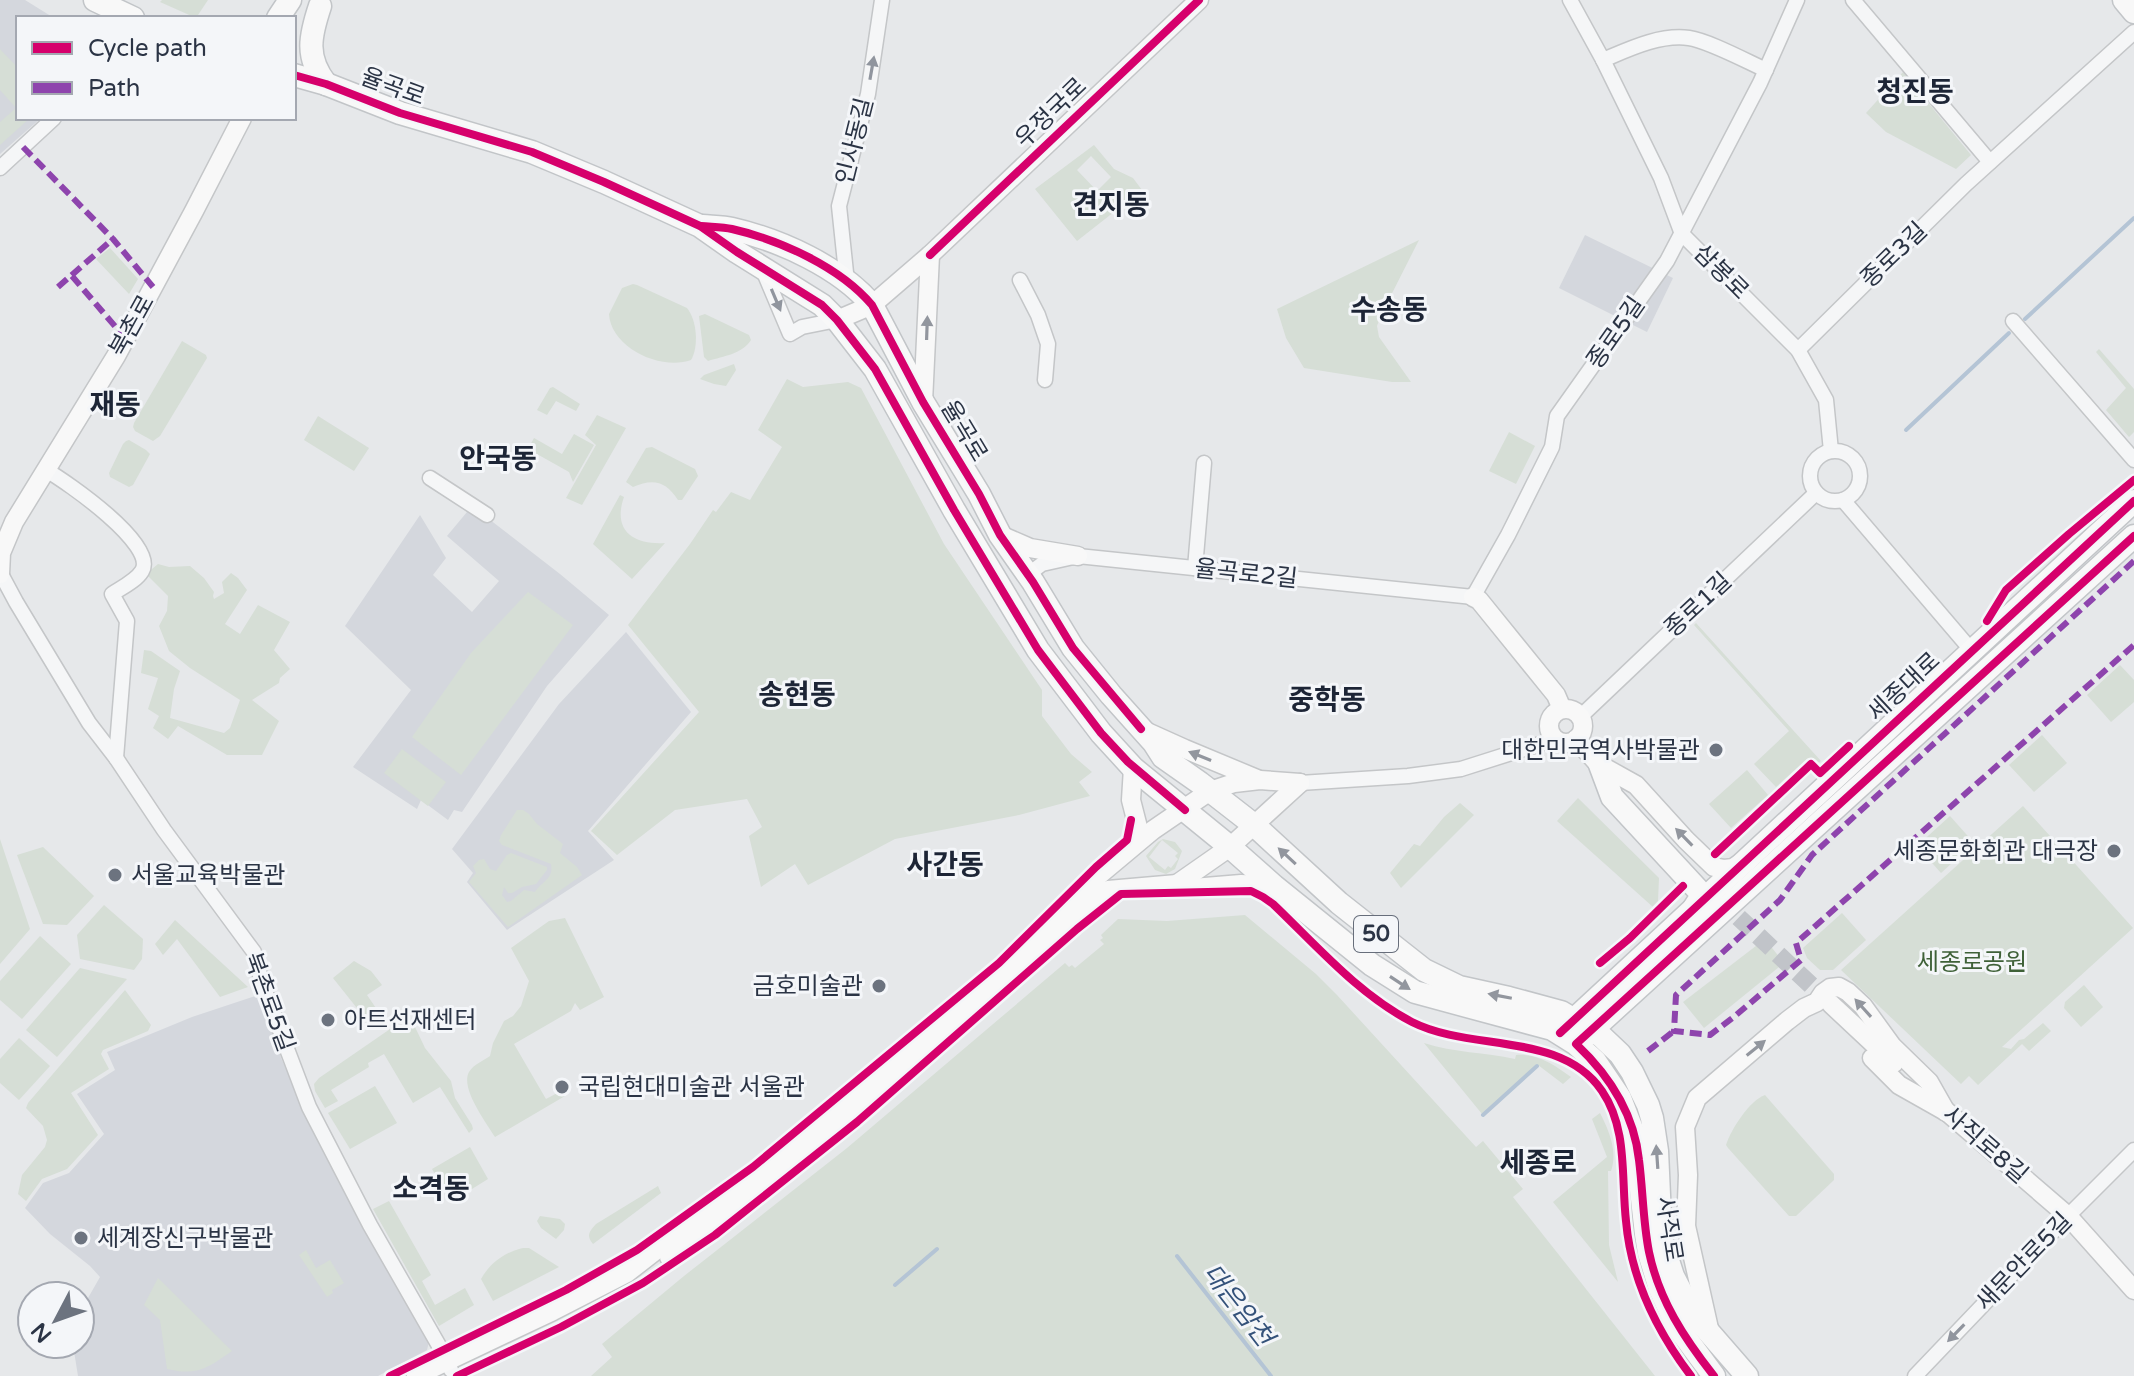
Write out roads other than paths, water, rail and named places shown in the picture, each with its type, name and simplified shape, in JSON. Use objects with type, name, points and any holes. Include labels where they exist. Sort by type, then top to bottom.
[{"type":"main road","points":[[95,0],[129,16]]},
{"type":"main road","points":[[2124,0],[2134,12]]},
{"type":"main road","points":[[296,35],[322,3]]},
{"type":"main road","points":[[322,3],[312,28],[311,48],[319,74],[326,84]]},
{"type":"main road","name":"율곡로","points":[[296,76],[400,113],[532,152],[604,182],[700,226],[822,305],[875,369],[954,510],[1038,650],[1101,733],[1133,768],[1185,810]]},
{"type":"main road","name":"율곡로","points":[[700,226],[731,228],[790,248],[861,292],[872,305],[923,402],[1000,535],[1073,648],[1163,757],[1210,791]]},
{"type":"main road","name":"세종대로","points":[[1575,1032],[1694,908],[2134,501]]},
{"type":"main road","name":"세종대로","points":[[1575,1032],[1628,995],[2134,536]]},
{"type":"main road","points":[[1600,765],[1612,797],[1699,891],[1701,897],[1694,908]]},
{"type":"main road","name":"사직로","points":[[1210,791],[1254,825],[1339,903],[1424,970],[1459,987],[1554,1010],[1575,1032],[1609,1081],[1629,1117],[1639,1158],[1646,1234],[1653,1269],[1677,1326],[1714,1376]]},
{"type":"main road","name":"사직로","points":[[1185,810],[1372,965],[1415,992],[1575,1032],[1620,1054],[1632,1072],[1652,1118],[1657,1151],[1661,1239],[1668,1264],[1688,1305],[1747,1376]]},
{"type":"main road","points":[[1620,1054],[1615,1036],[1616,1025],[1628,995]]},
{"type":"street","name":"인사동길","points":[[847,282],[839,206],[868,94],[882,0]]},
{"type":"street","name":"우정국로","points":[[837,320],[872,305],[930,255],[1199,0]]},
{"type":"street","name":"삼봉로","points":[[1570,0],[1661,178],[1682,234],[1798,350],[1826,400],[1831,451]]},
{"type":"street","name":"종로5길","points":[[1473,597],[1552,447],[1557,416],[1667,261],[1766,70],[1797,0]]},
{"type":"street","points":[[1853,0],[1990,162]]},
{"type":"street","name":"종로3길","points":[[1798,350],[1990,162],[2134,32]]},
{"type":"street","points":[[1603,60],[1643,44],[1688,38],[1766,70]]},
{"type":"street","points":[[0,168],[52,120]]},
{"type":"street","name":"북촌로","points":[[0,574],[7,519],[46,470],[116,356],[241,120]]},
{"type":"street","points":[[923,402],[930,255]]},
{"type":"street","points":[[761,266],[790,334],[802,327],[837,320]]},
{"type":"street","points":[[1020,280],[1038,315],[1048,344],[1045,380]]},
{"type":"street","points":[[2013,321],[2134,460]]},
{"type":"street","points":[[1831,451],[1850,455],[1861,474],[1857,490],[1843,500],[1833,502],[1816,493],[1810,473],[1817,458],[1831,451]]},
{"type":"street","points":[[1195,568],[1204,463]]},
{"type":"street","points":[[46,470],[69,483],[131,536],[144,560],[142,571],[127,585],[109,590],[127,621],[116,758]]},
{"type":"street","points":[[430,478],[487,515]]},
{"type":"street","name":"종로1길","points":[[1566,712],[1816,493]]},
{"type":"street","points":[[1843,500],[1972,651]]},
{"type":"street","points":[[1000,535],[1030,548],[1078,556]]},
{"type":"street","name":"율곡로2길","points":[[1033,582],[1034,570],[1042,564],[1078,556],[1473,597]]},
{"type":"street","name":"북촌로5길","points":[[0,574],[81,709],[164,830],[254,952],[262,983],[309,1107],[446,1369]]},
{"type":"street","points":[[1473,597],[1475,605],[1566,712],[1583,726],[1576,739],[1567,743],[1553,737],[1549,728],[1551,718],[1566,712]]},
{"type":"street","points":[[1141,729],[1260,780]]},
{"type":"street","points":[[446,1369],[627,1273],[864,1088],[1141,839],[1210,791],[1234,783],[1260,780],[1300,783],[1461,769],[1546,742],[1553,737]]},
{"type":"street","points":[[1576,739],[1684,866]]},
{"type":"street","points":[[1600,765],[1636,785],[1714,867],[1733,868],[1747,860]]},
{"type":"street","points":[[1133,768],[1131,800],[1141,839]]},
{"type":"street","points":[[1177,884],[1230,847],[1300,783]]},
{"type":"street","points":[[416,1376],[446,1369],[626,1285],[673,1254],[836,1129],[1023,968],[1108,890],[1177,884],[1193,888],[1241,884],[1274,886]]},
{"type":"street","name":"사직로8길","points":[[1710,1334],[1686,1226],[1688,1175],[1685,1127],[1697,1098],[1804,1008],[1824,1003],[2068,1216],[2134,1290]]},
{"type":"street","name":"새문안로5길","points":[[1915,1376],[2134,1150]]},
{"type":"waterway","points":[[2025,319],[2134,218]]},
{"type":"waterway","points":[[1906,430],[2009,333]]},
{"type":"waterway","points":[[1483,1115],[1537,1066]]},
{"type":"waterway","points":[[895,1285],[937,1249]]},
{"type":"waterway","name":"대은암천","points":[[1177,1256],[1271,1376]]},
{"type":"tunnel","points":[[1719,899],[1831,1004]]},
{"type":"place","name":"대한민국역사박물관","points":[[1716,750]]},
{"type":"place","name":"세종문화회관 대극장","points":[[2114,851]]},
{"type":"place","name":"서울교육박물관","points":[[115,875]]},
{"type":"place","name":"금호미술관","points":[[879,986]]},
{"type":"place","name":"아트선재센터","points":[[328,1020]]},
{"type":"place","name":"국립현대미술관 서울관","points":[[562,1087]]},
{"type":"place","name":"세계장신구박물관","points":[[81,1238]]},
{"type":"district","name":"청진동","points":[[1915,92]]},
{"type":"district","name":"견지동","points":[[1111,205]]},
{"type":"district","name":"수송동","points":[[1389,310]]},
{"type":"district","name":"재동","points":[[115,405]]},
{"type":"district","name":"안국동","points":[[498,459]]},
{"type":"district","name":"송현동","points":[[797,695]]},
{"type":"district","name":"중학동","points":[[1327,700]]},
{"type":"district","name":"사간동","points":[[945,865]]},
{"type":"district","name":"세종로","points":[[1538,1163]]},
{"type":"district","name":"소격동","points":[[431,1189]]},
{"type":"park label","name":"세종로공원","points":[[1972,962]]}]
